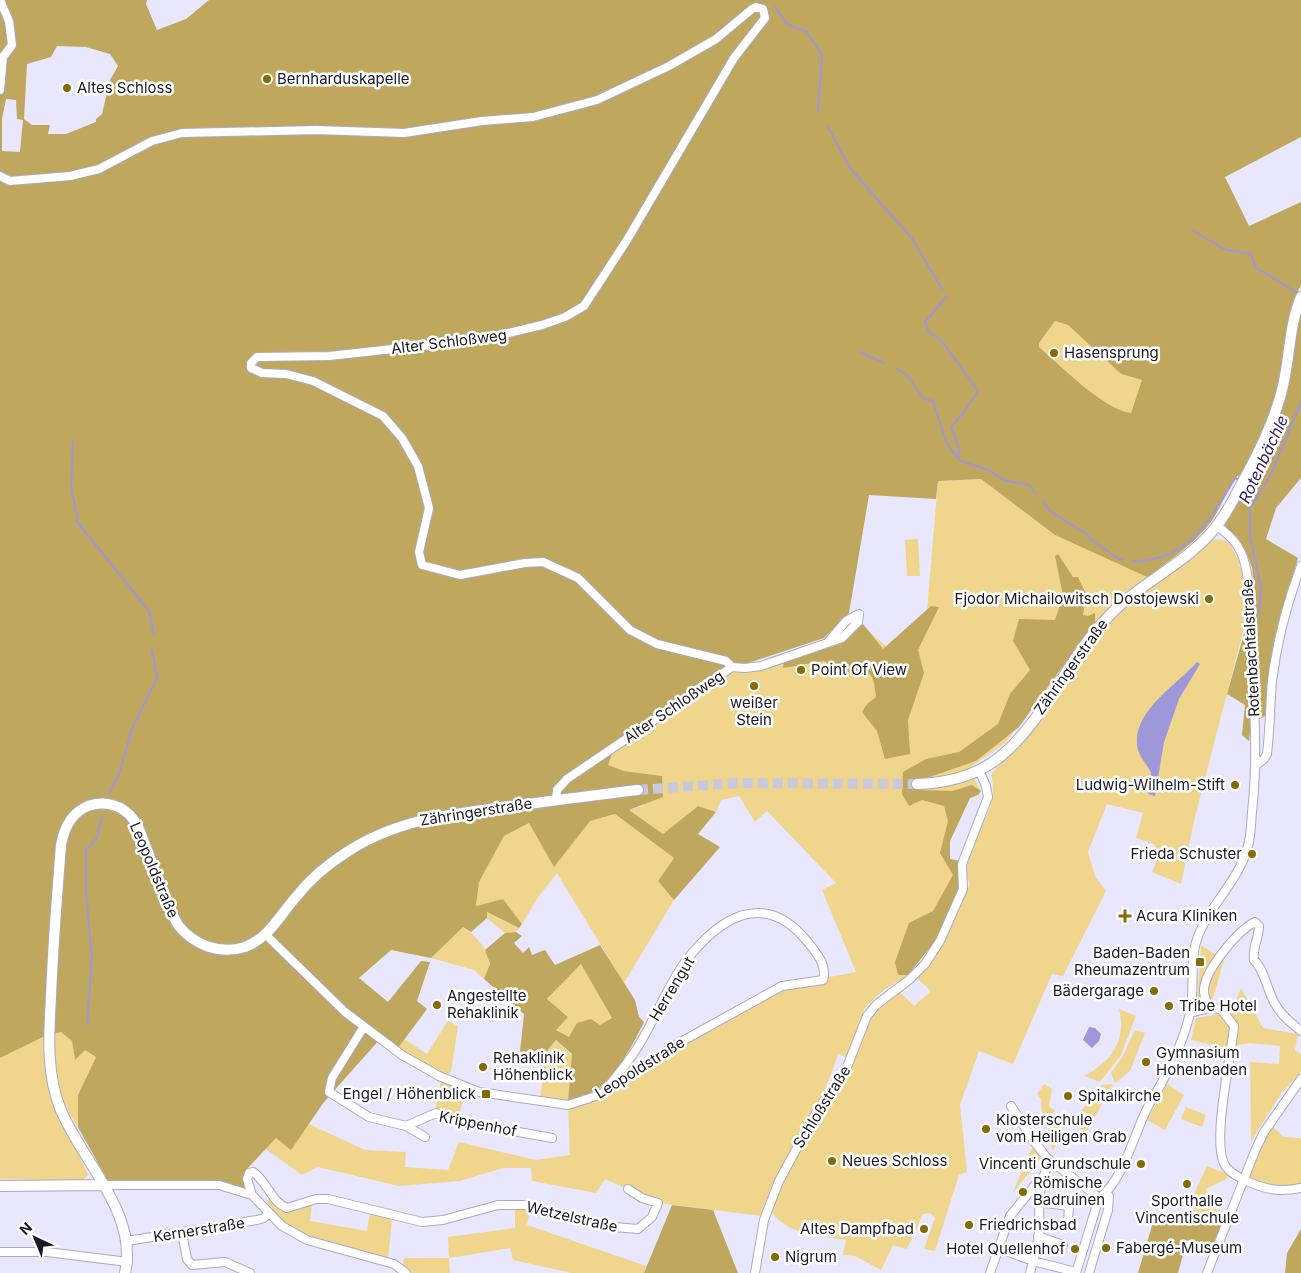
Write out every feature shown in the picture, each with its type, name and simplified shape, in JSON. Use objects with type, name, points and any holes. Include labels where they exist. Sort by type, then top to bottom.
[{"type":"main road","points":[[1217,526],[1253,463],[1278,405],[1287,371],[1292,322],[1301,297]]},
{"type":"main road","name":"Zähringerstraße","points":[[917,784],[946,781],[979,770],[1000,756],[1018,739],[1089,639],[1126,599],[1200,544],[1217,526]]},
{"type":"main road","name":"Zähringerstraße","points":[[265,934],[315,876],[337,858],[374,837],[428,818],[638,790]]},
{"type":"main road","name":"Leopoldstraße","points":[[125,1273],[128,1262],[127,1241],[105,1185],[65,1120],[56,1096],[50,1063],[54,922],[61,845],[67,825],[75,814],[93,804],[107,804],[120,808],[131,816],[137,825],[174,918],[188,936],[208,947],[231,950],[253,943],[265,934]]},
{"type":"main road","points":[[0,1186],[105,1185]]},
{"type":"street","points":[[0,0],[9,21],[12,45],[3,57],[0,90]]},
{"type":"street","name":"Alter Schloßweg","points":[[0,176],[10,181],[70,176],[99,169],[152,141],[182,133],[316,130],[404,133],[482,121],[533,117],[597,100],[636,83],[716,40],[752,9],[756,7],[763,9],[765,18],[734,58],[627,240],[584,306],[542,325],[484,340],[329,356],[257,357],[251,362],[251,368],[255,372],[286,374],[313,381],[383,416],[402,438],[418,466],[429,508],[418,552],[422,565],[460,575],[525,563],[543,562],[578,578],[630,630],[657,644],[726,661],[732,667],[560,784],[556,800]]},
{"type":"street","name":"Rotenbachtalstraße","points":[[1106,1193],[1117,1174],[1150,1103],[1169,1071],[1185,1032],[1194,986],[1195,945],[1209,917],[1237,872],[1249,844],[1256,765],[1250,597],[1245,563],[1235,539],[1217,526]]},
{"type":"street","points":[[1256,765],[1264,760],[1267,754],[1272,682],[1278,644],[1290,594],[1301,566]]},
{"type":"street","points":[[732,667],[761,666],[828,642]]},
{"type":"street","name":"Schloßstraße","points":[[755,1273],[764,1220],[779,1181],[817,1111],[845,1072],[868,1016],[876,1005],[910,979],[925,964],[940,941],[963,889],[962,864],[988,797],[986,786],[979,770]]},
{"type":"street","name":"Herrengut","points":[[602,1094],[640,1044],[685,962],[710,936],[734,917],[751,913],[770,915],[790,922],[821,961],[825,973]]},
{"type":"street","points":[[1209,1008],[1204,992],[1206,980],[1219,958],[1234,940],[1255,922],[1259,926],[1259,933],[1254,948],[1254,960],[1260,966],[1275,1004],[1301,1031]]},
{"type":"street","name":"Leopoldstraße","points":[[265,934],[363,1028],[402,1055],[439,1076],[478,1092],[568,1105],[602,1094],[677,1044],[756,999],[782,986],[822,980],[825,973]]},
{"type":"street","points":[[1190,1013],[1209,1008],[1221,1009],[1234,1026],[1222,1099],[1222,1156],[1226,1168],[1244,1180],[1268,1190],[1301,1188]]},
{"type":"street","name":"Krippenhof","points":[[363,1028],[332,1078],[328,1092],[369,1116],[406,1126],[425,1137]]},
{"type":"street","points":[[1208,1273],[1264,1132],[1301,1079]]},
{"type":"street","points":[[1011,1106],[1032,1140],[1050,1161],[1099,1198]]},
{"type":"street","name":"Krippenhof","points":[[406,1126],[436,1114],[468,1123],[552,1138]]},
{"type":"street","points":[[990,1273],[1010,1216],[1023,1200],[1034,1193],[1050,1161]]},
{"type":"street","name":"Wetzelstraße","points":[[252,1195],[247,1179],[249,1173],[253,1172],[277,1202],[287,1208],[316,1199],[328,1199],[422,1222],[443,1220],[498,1205],[525,1205],[580,1220],[638,1229],[646,1224],[658,1203],[642,1198],[628,1189]]},
{"type":"street","points":[[105,1185],[220,1185],[252,1195],[282,1226],[307,1240],[394,1264],[406,1273]]},
{"type":"street","points":[[1030,1273],[1038,1236],[1038,1202],[1034,1193]]},
{"type":"street","points":[[1000,1249],[1033,1262],[1076,1272],[1099,1198],[1106,1193],[1109,1196],[1108,1210],[1089,1273]]},
{"type":"street","points":[[1038,1202],[1066,1204],[1069,1206],[1068,1223]]},
{"type":"street","name":"Kernerstraße","points":[[127,1241],[257,1220],[264,1218],[268,1213]]},
{"type":"street","points":[[182,1233],[187,1259],[192,1265],[225,1262],[250,1273]]},
{"type":"street","points":[[1038,1236],[1063,1245]]},
{"type":"street","points":[[0,1252],[47,1252],[128,1262]]},
{"type":"shaded area","points":[[0,0],[147,0],[146,4],[157,30],[186,19],[209,0],[1301,0],[1301,137],[1225,177],[1249,226],[1301,202],[1301,285],[1293,302],[1287,326],[1283,364],[1301,307],[1301,478],[1276,508],[1266,539],[1298,558],[1275,635],[1265,716],[1251,723],[1249,741],[1242,735],[1245,705],[1227,694],[1255,595],[1252,568],[1245,549],[1224,524],[1244,487],[1238,475],[1215,516],[1197,538],[1147,577],[1055,535],[981,479],[938,481],[936,499],[869,495],[849,613],[824,638],[727,670],[615,746],[608,765],[624,771],[662,776],[663,797],[629,810],[663,834],[698,806],[716,812],[698,834],[720,847],[674,900],[658,881],[674,858],[615,814],[590,821],[554,867],[529,823],[504,836],[479,882],[476,906],[503,899],[522,924],[519,928],[487,912],[487,918],[471,932],[463,927],[431,958],[391,950],[359,978],[388,1002],[421,961],[430,962],[417,1001],[427,1009],[398,1048],[381,1038],[324,1102],[291,1150],[276,1138],[245,1171],[247,1190],[220,1183],[109,1183],[78,1127],[78,1095],[96,1057],[85,1050],[75,1060],[72,1041],[61,1032],[45,1036],[0,1058]],"holes":[[[57,46],[86,47],[110,54],[118,66],[110,80],[102,114],[96,119],[96,122],[66,134],[48,134],[50,125],[32,125],[24,119],[27,64],[51,57]],[[6,99],[16,100],[17,119],[23,120],[20,152],[2,151],[2,119]],[[1055,321],[1068,325],[1121,374],[1142,380],[1131,413],[1120,410],[1096,396],[1039,347],[1039,343]]]},
{"type":"shaded area","points":[[1055,321],[1068,325],[1121,374],[1142,380],[1131,413],[1120,410],[1096,396],[1039,347],[1039,343]]},
{"type":"shaded area","points":[[981,479],[1055,535],[1147,577],[1120,596],[1095,622],[1005,743],[969,768],[981,791],[978,795],[970,798],[950,841],[950,859],[960,861],[935,941],[908,975],[881,992],[864,1009],[848,1058],[838,1054],[822,1095],[780,1175],[762,1216],[658,1203],[605,1179],[596,1193],[532,1181],[531,1168],[503,1168],[460,1181],[399,1186],[318,1167],[302,1175],[266,1149],[276,1138],[309,1124],[365,1150],[406,1152],[405,1167],[448,1170],[459,1142],[536,1160],[570,1155],[568,1105],[588,1100],[677,1044],[782,986],[856,972],[822,890],[836,883],[767,811],[755,822],[739,796],[721,800],[716,812],[698,806],[663,834],[629,810],[643,806],[662,776],[624,771],[608,765],[613,751],[728,671],[745,668],[832,641],[858,622],[895,654],[927,610],[938,481]]},
{"type":"shaded area","points":[[918,539],[920,576],[907,576],[905,540]]},
{"type":"shaded area","points":[[1210,540],[1224,540],[1230,544],[1238,559],[1244,582],[1247,616],[1195,817],[1181,884],[1152,872],[1159,854],[1154,844],[1136,838],[1143,813],[1107,804],[1088,852],[1095,876],[1106,891],[1063,976],[1052,974],[1013,1064],[979,1051],[960,1105],[967,1172],[959,1175],[935,1251],[924,1249],[935,1218],[930,1213],[923,1214],[907,1249],[893,1245],[881,1270],[855,1256],[843,1255],[846,1240],[806,1233],[779,1221],[772,1213],[781,1183],[825,1107],[848,1074],[871,1017],[899,991],[914,1006],[931,991],[916,977],[943,944],[970,884],[965,873],[974,844],[992,801],[993,784],[991,774],[1038,721],[1101,632],[1138,596]]},
{"type":"shaded area","points":[[1058,554],[1073,577],[1078,577],[1086,594],[1083,615],[1088,616],[1095,613],[1095,622],[1019,727],[976,761],[918,781],[918,790],[952,791],[972,785],[981,791],[978,795],[970,798],[950,841],[950,859],[960,861],[960,886],[935,941],[908,975],[898,975],[895,962],[909,923],[933,911],[953,875],[940,853],[948,821],[944,806],[922,800],[909,806],[902,794],[903,772],[926,759],[959,752],[998,724],[1010,694],[1030,670],[1013,641],[1019,619],[1055,620],[1063,596],[1055,556]]},
{"type":"shaded area","points":[[931,606],[939,607],[918,650],[924,673],[908,720],[910,754],[885,759],[877,731],[862,712],[867,704],[876,697],[874,682],[869,674],[859,671],[844,674],[824,661],[783,668],[784,661],[841,644],[863,624],[883,649]]},
{"type":"shaded area","points":[[1197,662],[1200,664],[1179,699],[1164,742],[1155,796],[1148,794],[1151,773],[1138,750],[1137,737],[1140,724],[1156,701]]},
{"type":"shaded area","points":[[615,814],[674,858],[658,881],[674,900],[624,983],[557,873],[539,896],[522,924],[503,899],[476,906],[479,882],[504,836],[529,823],[554,866],[590,821]]},
{"type":"shaded area","points":[[486,912],[519,928],[516,932],[505,933],[487,918]]},
{"type":"shaded area","points":[[463,927],[476,938],[486,952],[489,965],[484,979],[474,970],[431,958]]},
{"type":"shaded area","points":[[516,932],[522,936],[514,943],[523,953],[529,947],[532,955],[545,950],[555,965],[600,945],[635,1000],[639,1017],[644,1022],[620,1064],[588,1100],[568,1101],[572,1054],[556,1040],[546,1052],[520,1052],[524,1014],[484,979],[490,964],[485,950],[505,933]],"holes":[[[581,964],[612,1018],[600,1025],[591,1019],[577,1023],[569,1037],[556,1030],[568,1017],[547,999]]]},
{"type":"shaded area","points":[[1201,945],[1224,960],[1211,1005],[1197,1003]]},
{"type":"shaded area","points":[[581,963],[612,1018],[600,1026],[569,1037],[555,1030],[568,1016],[547,1000]]},
{"type":"shaded area","points":[[1241,988],[1263,1028],[1298,1034],[1295,1050],[1301,1054],[1301,1072],[1281,1094],[1251,1141],[1250,1062],[1279,1064],[1280,1046],[1248,1043],[1226,1048],[1191,1040],[1196,1018],[1232,1012]]},
{"type":"shaded area","points":[[1119,1009],[1136,1016],[1121,1055],[1100,1082],[1084,1076],[1102,1064],[1115,1049],[1121,1031]]},
{"type":"shaded area","points":[[448,1021],[458,1026],[451,1072],[444,1076],[398,1048],[404,1039],[427,1054]]},
{"type":"shaded area","points":[[1089,1027],[1095,1028],[1101,1034],[1099,1041],[1092,1048],[1083,1040]]},
{"type":"shaded area","points":[[1135,1030],[1145,1033],[1130,1071],[1115,1083],[1111,1073],[1123,1056]]},
{"type":"shaded area","points":[[61,1032],[72,1041],[75,1060],[85,1050],[96,1057],[78,1095],[78,1127],[65,1104],[56,1072],[54,1033]]},
{"type":"shaded area","points":[[45,1036],[49,1082],[88,1175],[82,1181],[0,1179],[0,1058]]},
{"type":"shaded area","points":[[556,1040],[572,1055],[568,1101],[540,1099],[546,1052]]},
{"type":"shaded area","points":[[441,1080],[467,1089],[458,1117],[435,1111]]},
{"type":"shaded area","points":[[1044,1084],[1052,1089],[1049,1106],[1055,1111],[1049,1115],[1042,1112],[1041,1099],[1037,1094]]},
{"type":"shaded area","points":[[1113,1084],[1086,1133],[1072,1122],[1102,1085]]},
{"type":"shaded area","points":[[1167,1084],[1184,1095],[1165,1130],[1147,1120]]},
{"type":"shaded area","points":[[1186,1107],[1206,1115],[1202,1127],[1181,1119]]},
{"type":"shaded area","points":[[1056,1114],[1060,1114],[1067,1121],[1053,1151],[1046,1132],[1051,1125],[1051,1118]]},
{"type":"shaded area","points":[[1272,1126],[1284,1137],[1301,1138],[1301,1184],[1269,1187],[1247,1178]]},
{"type":"shaded area","points":[[1033,1146],[1041,1158],[1012,1194]]},
{"type":"shaded area","points":[[1207,1166],[1232,1176],[1206,1189],[1212,1208],[1227,1213],[1221,1226],[1196,1215],[1189,1205]]},
{"type":"shaded area","points":[[269,1199],[283,1209],[312,1204],[310,1221],[367,1231],[370,1212],[392,1219],[388,1260],[300,1233],[280,1222],[267,1202]]},
{"type":"shaded area","points":[[672,1205],[713,1210],[738,1273],[644,1273]]},
{"type":"shaded area","points":[[515,1207],[530,1211],[527,1225],[646,1266],[644,1273],[572,1273],[513,1260],[510,1248],[449,1258],[448,1237],[515,1228]]},
{"type":"shaded area","points":[[1196,1215],[1221,1226],[1213,1248],[1187,1240],[1178,1273],[1138,1273],[1154,1219]]},
{"type":"shaded area","points":[[1301,1229],[1301,1273],[1285,1273],[1287,1253]]},
{"type":"shaded area","points":[[404,1258],[449,1258],[450,1273],[402,1273]]},
{"type":"waterway","points":[[775,7],[787,24],[807,32],[822,55],[818,111]]},
{"type":"waterway","points":[[828,127],[850,168],[913,240],[942,289]]},
{"type":"waterway","points":[[1192,230],[1224,249],[1251,254],[1255,267],[1299,294]]},
{"type":"waterway","points":[[947,296],[925,322],[929,332],[941,340],[978,391],[951,427],[960,451],[957,455]]},
{"type":"waterway","points":[[860,352],[884,363]]},
{"type":"waterway","points":[[896,368],[906,374],[924,399],[933,401],[947,444],[961,461],[988,470],[1004,480],[1029,485],[1036,494]]},
{"type":"waterway","name":"Rotenbächle","points":[[1259,613],[1261,587],[1250,536],[1250,508],[1271,474],[1301,403]]},
{"type":"waterway","points":[[73,442],[71,486],[78,523],[149,611],[154,634]]},
{"type":"waterway","points":[[1133,561],[1152,559],[1168,554],[1183,546],[1206,523],[1235,478],[1239,480]]},
{"type":"waterway","points":[[1043,502],[1050,511],[1088,535],[1090,539],[1119,559],[1123,559]]},
{"type":"waterway","points":[[109,794],[119,774],[133,726],[157,678],[152,650]]},
{"type":"waterway","points":[[87,1024],[92,958],[86,893],[86,850],[97,838],[102,815]]},
{"type":"tunnel","points":[[638,790],[737,783],[917,784]]},
{"type":"place","name":"Bernharduskapelle","points":[[267,79]]},
{"type":"place","name":"Altes Schloss","points":[[67,88]]},
{"type":"place","name":"Hasensprung","points":[[1054,353]]},
{"type":"place","name":"Fjodor Michailowitsch Dostojewski","points":[[1209,599]]},
{"type":"place","name":"Point Of View","points":[[801,670]]},
{"type":"place","name":"weißer Stein","points":[[754,686]]},
{"type":"place","name":"Ludwig-Wilhelm-Stift","points":[[1235,785]]},
{"type":"place","name":"Frieda Schuster","points":[[1252,854]]},
{"type":"place","name":"Acura Kliniken","points":[[1125,916]]},
{"type":"place","name":"Baden-Baden Rheumazentrum","points":[[1200,962]]},
{"type":"place","name":"Bädergarage","points":[[1154,991]]},
{"type":"place","name":"Angestellte Rehaklinik","points":[[437,1005]]},
{"type":"place","name":"Tribe Hotel","points":[[1169,1006]]},
{"type":"place","name":"Gymnasium Hohenbaden","points":[[1146,1062]]},
{"type":"place","name":"Rehaklinik Höhenblick","points":[[483,1067]]},
{"type":"place","name":"Engel / Höhenblick","points":[[486,1094]]},
{"type":"place","name":"Spitalkirche","points":[[1068,1096]]},
{"type":"place","name":"Klosterschule vom Heiligen Grab","points":[[986,1129]]},
{"type":"place","name":"Neues Schloss","points":[[832,1161]]},
{"type":"place","name":"Vincenti Grundschule","points":[[1141,1164]]},
{"type":"place","name":"Sporthalle Vincentischule","points":[[1187,1184]]},
{"type":"place","name":"Römische Badruinen","points":[[1023,1192]]},
{"type":"place","name":"Friedrichsbad","points":[[969,1225]]},
{"type":"place","name":"Altes Dampfbad","points":[[924,1229]]},
{"type":"place","name":"Fabergé-Museum","points":[[1106,1248]]},
{"type":"place","name":"Hotel Quellenhof","points":[[1075,1249]]},
{"type":"place","name":"Nigrum","points":[[775,1257]]}]
